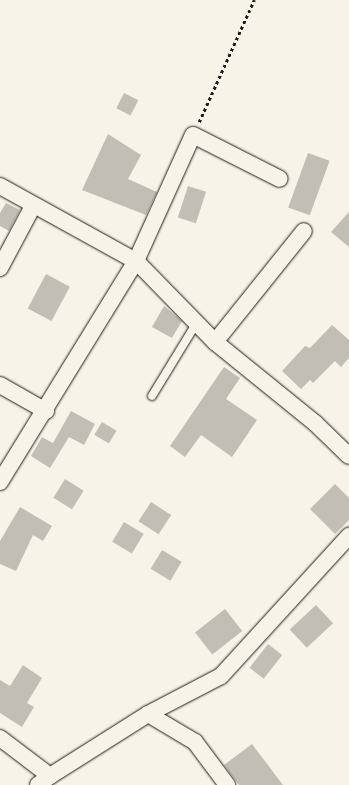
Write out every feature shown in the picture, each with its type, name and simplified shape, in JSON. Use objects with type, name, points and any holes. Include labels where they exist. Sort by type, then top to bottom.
[{"type":"street","points":[[0,482],[46,411],[136,261],[193,135],[280,179]]},
{"type":"street","points":[[0,186],[136,261],[215,342],[315,423],[349,456]]},
{"type":"street","points":[[0,268],[34,206]]},
{"type":"street","points":[[215,342],[304,231]]},
{"type":"street","points":[[0,385],[46,411]]},
{"type":"street","points":[[0,738],[44,780],[148,714],[221,676],[349,536]]},
{"type":"street","points":[[148,714],[195,742],[227,785]]},
{"type":"lane","points":[[152,396],[196,324]]},
{"type":"path","points":[[193,135],[254,0]]},
{"type":"building","points":[[124,93],[138,100],[131,115],[116,108]]},
{"type":"building","points":[[108,134],[141,155],[128,179],[157,192],[146,215],[82,190]]},
{"type":"building","points":[[308,153],[330,161],[310,215],[288,208]]},
{"type":"building","points":[[188,186],[206,192],[196,223],[178,217]]},
{"type":"building","points":[[6,203],[20,210],[9,231],[0,226],[0,213]]},
{"type":"building","points":[[349,212],[349,247],[331,232]]},
{"type":"building","points":[[46,274],[70,287],[52,321],[28,308]]},
{"type":"building","points":[[164,306],[182,321],[172,338],[152,327]]},
{"type":"building","points":[[332,325],[349,340],[349,358],[341,367],[335,361],[313,383],[310,380],[301,389],[282,371],[305,346],[310,348]]},
{"type":"building","points":[[224,367],[240,378],[226,399],[257,420],[232,457],[201,435],[185,457],[170,446]]},
{"type":"building","points":[[71,411],[95,424],[84,445],[69,437],[50,468],[31,456],[42,437],[53,443]]},
{"type":"building","points":[[102,422],[117,431],[109,444],[94,435]]},
{"type":"building","points":[[65,479],[84,491],[72,509],[53,498]]},
{"type":"building","points":[[335,484],[349,498],[349,520],[335,534],[310,509]]},
{"type":"building","points":[[151,502],[171,515],[159,534],[138,521]]},
{"type":"building","points":[[20,507],[52,526],[43,541],[33,535],[16,571],[0,564],[0,541]]},
{"type":"building","points":[[124,522],[144,534],[132,554],[112,542]]},
{"type":"building","points":[[162,550],[182,562],[170,581],[151,569]]},
{"type":"building","points":[[316,605],[333,623],[307,648],[290,630]]},
{"type":"building","points":[[225,609],[242,631],[212,654],[195,632]]},
{"type":"building","points":[[268,644],[282,655],[264,679],[250,668]]},
{"type":"building","points":[[23,665],[42,678],[27,703],[34,707],[22,727],[0,713],[0,680],[10,686]]},
{"type":"building","points":[[252,744],[283,785],[239,785],[224,765]]}]
